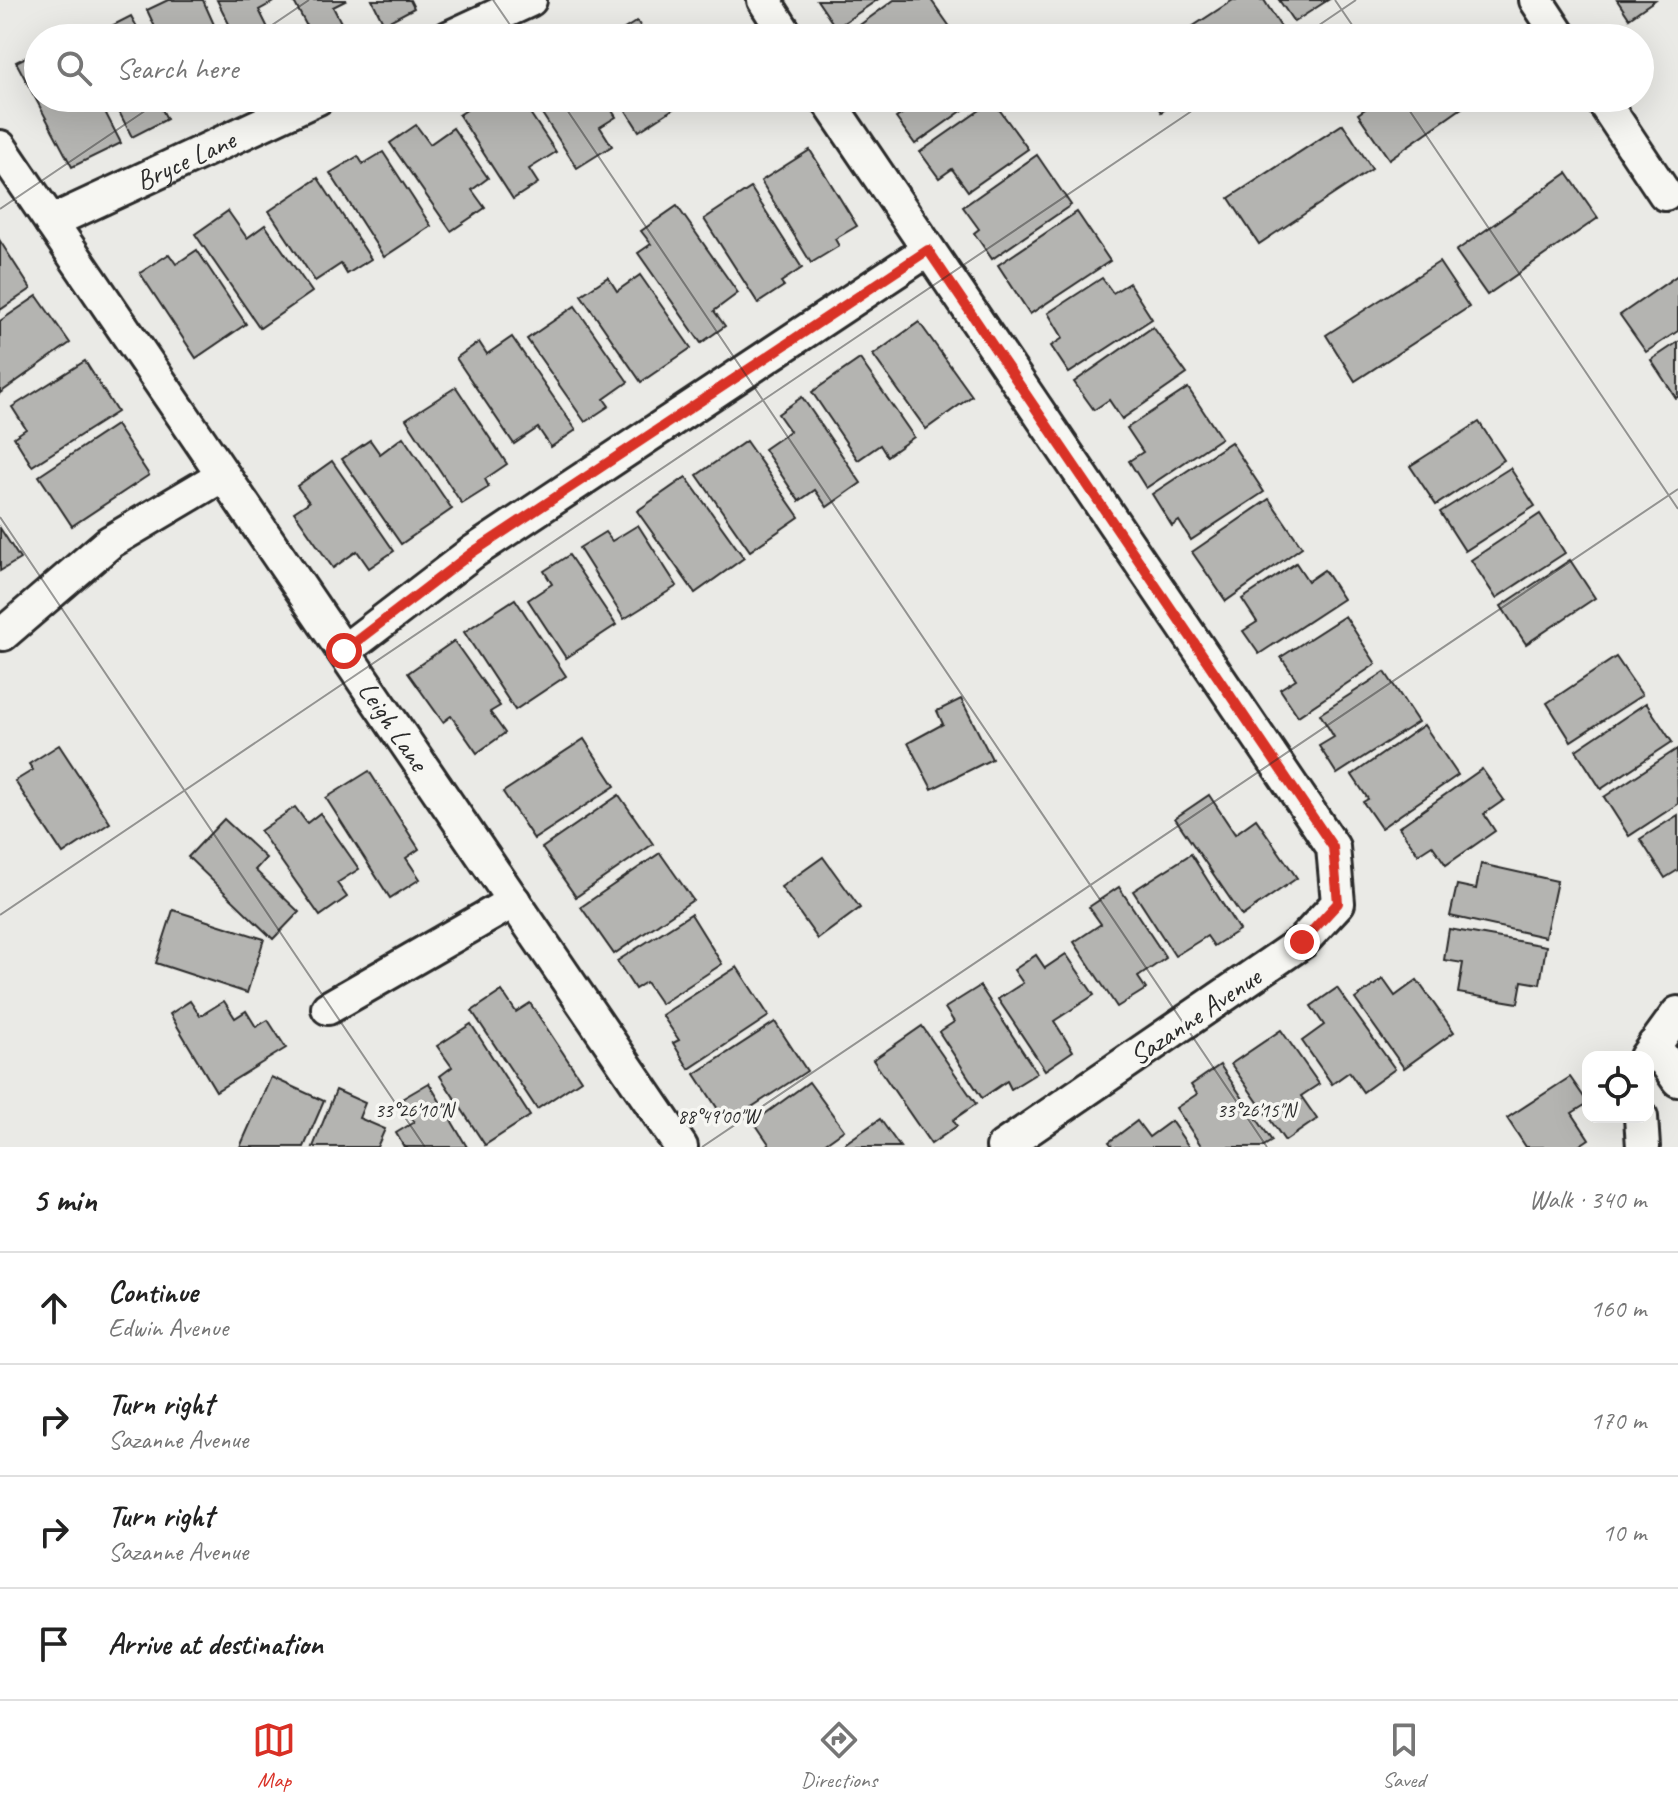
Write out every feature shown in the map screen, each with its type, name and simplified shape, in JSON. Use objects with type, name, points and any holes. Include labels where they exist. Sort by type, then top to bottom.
[{"type":"street","points":[[478,24],[530,0]]},
{"type":"street","points":[[764,0],[779,24]]},
{"type":"street","points":[[1536,0],[1552,24]]},
{"type":"street","name":"Bryce Lane","points":[[51,222],[288,112]]},
{"type":"street","name":"Sazanne Avenue","points":[[835,112],[1333,847],[1338,903],[1302,942],[1003,1147]]},
{"type":"street","points":[[1610,112],[1665,194]]},
{"type":"street","name":"Leigh Lane","points":[[0,147],[681,1147]]},
{"type":"street","points":[[344,651],[473,552],[928,250]]},
{"type":"street","points":[[3,634],[110,542],[223,475]]},
{"type":"street","points":[[328,1008],[514,901]]},
{"type":"street","points":[[1650,1051],[1678,1013]]},
{"type":"street","points":[[1654,1055],[1678,1080]]},
{"type":"street","points":[[1641,1123],[1643,1147]]},
{"type":"building","points":[[168,0],[203,0],[214,24],[154,24],[147,10]]},
{"type":"building","points":[[217,0],[277,0],[259,10],[266,24],[229,24]]},
{"type":"building","points":[[293,0],[347,0],[333,7],[342,24],[306,24]]},
{"type":"building","points":[[372,0],[410,0],[414,8],[384,24]]},
{"type":"building","points":[[817,0],[877,0],[842,24],[833,24]]},
{"type":"building","points":[[894,0],[931,0],[948,24],[861,24]]},
{"type":"building","points":[[1233,0],[1264,0],[1279,24],[1196,24]]},
{"type":"building","points":[[1279,0],[1328,0],[1294,22]]},
{"type":"building","points":[[1617,0],[1655,0],[1629,18]]},
{"type":"building","points":[[131,16],[135,24],[115,24]]},
{"type":"building","points":[[24,58],[24,77],[16,62]]},
{"type":"building","points":[[43,112],[105,112],[121,143],[72,167]]},
{"type":"building","points":[[119,112],[163,112],[167,119],[132,137]]},
{"type":"building","points":[[464,112],[529,112],[556,152],[529,169],[538,183],[513,199],[459,115]]},
{"type":"building","points":[[541,112],[613,112],[616,117],[600,127],[612,146],[577,168]]},
{"type":"building","points":[[627,112],[668,112],[639,131]]},
{"type":"building","points":[[905,112],[960,112],[915,144],[896,118]]},
{"type":"building","points":[[977,112],[1001,112],[1028,149],[968,191],[952,169],[939,178],[920,152]]},
{"type":"building","points":[[1361,112],[1456,112],[1389,159],[1358,114]]},
{"type":"building","points":[[1343,124],[1372,169],[1259,244],[1229,198]]},
{"type":"building","points":[[416,125],[430,144],[453,128],[488,178],[472,190],[485,208],[451,231],[390,143]]},
{"type":"building","points":[[810,150],[857,226],[835,239],[839,246],[811,263],[761,181]]},
{"type":"building","points":[[383,152],[431,226],[384,257],[330,173],[358,156],[363,164]]},
{"type":"building","points":[[1037,155],[1071,205],[992,259],[974,233],[979,229],[963,207]]},
{"type":"building","points":[[1567,173],[1598,218],[1487,295],[1456,251]]},
{"type":"building","points":[[318,178],[371,259],[347,274],[341,264],[315,281],[269,211]]},
{"type":"building","points":[[751,188],[802,268],[781,282],[784,286],[758,303],[704,219]]},
{"type":"building","points":[[677,206],[738,293],[714,311],[725,326],[701,343],[638,253],[651,244],[641,231]]},
{"type":"building","points":[[228,211],[247,238],[265,225],[312,292],[260,328],[195,234]]},
{"type":"building","points":[[1077,212],[1110,261],[1030,314],[998,265]]},
{"type":"building","points":[[0,241],[31,289],[0,310]]},
{"type":"building","points":[[197,250],[246,324],[196,358],[140,273],[169,254],[176,264]]},
{"type":"building","points":[[1439,262],[1469,307],[1355,381],[1326,335]]},
{"type":"building","points":[[640,275],[691,348],[641,382],[581,295],[608,277],[617,291]]},
{"type":"building","points":[[1678,275],[1678,331],[1646,352],[1620,315]]},
{"type":"building","points":[[1102,278],[1113,293],[1129,283],[1152,319],[1069,373],[1051,346],[1063,338],[1048,313]]},
{"type":"building","points":[[37,296],[70,343],[0,393],[0,321]]},
{"type":"building","points":[[575,306],[628,382],[604,399],[609,406],[585,422],[527,339]]},
{"type":"building","points":[[919,322],[972,396],[926,429],[873,355]]},
{"type":"building","points":[[1153,327],[1187,374],[1122,419],[1109,400],[1094,410],[1074,382]]},
{"type":"building","points":[[512,337],[576,430],[551,447],[538,428],[514,444],[456,358],[479,342],[487,354]]},
{"type":"building","points":[[1678,342],[1678,397],[1676,398],[1651,360]]},
{"type":"building","points":[[860,359],[914,437],[887,456],[880,445],[858,460],[812,392]]},
{"type":"building","points":[[85,361],[117,412],[32,466],[14,437],[26,429],[12,407]]},
{"type":"building","points":[[456,387],[507,464],[485,479],[489,487],[462,504],[406,419]]},
{"type":"building","points":[[1188,388],[1221,438],[1146,488],[1129,461],[1143,452],[1127,428]]},
{"type":"building","points":[[802,397],[861,483],[827,507],[815,490],[799,501],[764,449],[790,431],[778,414]]},
{"type":"building","points":[[1479,422],[1504,460],[1436,505],[1410,466]]},
{"type":"building","points":[[116,425],[149,475],[72,526],[39,476]]},
{"type":"building","points":[[403,437],[452,509],[401,544],[342,459],[370,440],[380,454]]},
{"type":"building","points":[[746,441],[799,517],[750,551],[697,475]]},
{"type":"building","points":[[1231,442],[1264,492],[1191,540],[1179,521],[1172,526],[1152,494]]},
{"type":"building","points":[[332,461],[394,551],[369,568],[357,551],[333,568],[294,512],[309,502],[297,486]]},
{"type":"building","points":[[1510,468],[1535,506],[1465,551],[1440,512]]},
{"type":"building","points":[[686,477],[744,558],[695,593],[637,511]]},
{"type":"building","points":[[1269,499],[1302,547],[1226,601],[1192,552]]},
{"type":"building","points":[[1540,514],[1565,553],[1496,598],[1471,560]]},
{"type":"building","points":[[638,525],[677,586],[624,619],[579,548],[605,532],[612,541]]},
{"type":"building","points":[[0,528],[20,559],[0,571]]},
{"type":"building","points":[[569,555],[616,625],[566,658],[528,600],[552,584],[544,571]]},
{"type":"building","points":[[1570,560],[1595,598],[1526,644],[1501,606]]},
{"type":"building","points":[[1296,563],[1308,581],[1324,570],[1343,599],[1259,654],[1243,631],[1257,622],[1242,599]]},
{"type":"building","points":[[515,599],[566,676],[515,710],[464,632]]},
{"type":"building","points":[[1345,616],[1376,664],[1298,716],[1280,689],[1296,679],[1281,657]]},
{"type":"building","points":[[454,641],[500,706],[490,712],[505,733],[477,753],[451,716],[443,722],[408,673]]},
{"type":"building","points":[[1616,657],[1642,695],[1571,741],[1547,703]]},
{"type":"building","points":[[1385,672],[1418,722],[1337,774],[1319,746],[1334,737],[1320,714]]},
{"type":"building","points":[[961,699],[992,759],[932,789],[908,743],[943,724],[937,711]]},
{"type":"building","points":[[1646,703],[1672,742],[1601,789],[1576,750]]},
{"type":"building","points":[[1424,725],[1458,775],[1381,828],[1363,802],[1368,799],[1352,775]]},
{"type":"building","points":[[584,739],[615,786],[534,839],[503,792]]},
{"type":"building","points":[[59,745],[110,823],[63,854],[15,781],[33,770],[29,764]]},
{"type":"building","points":[[1677,749],[1678,804],[1629,836],[1604,797]]},
{"type":"building","points":[[1482,769],[1504,800],[1484,814],[1495,831],[1446,865],[1432,845],[1418,854],[1399,827]]},
{"type":"building","points":[[369,771],[419,849],[406,858],[420,879],[390,898],[326,798]]},
{"type":"building","points":[[619,795],[653,844],[576,897],[542,848]]},
{"type":"building","points":[[1209,795],[1235,834],[1256,819],[1297,878],[1242,916],[1175,818]]},
{"type":"building","points":[[295,807],[307,823],[320,813],[359,869],[337,883],[347,897],[320,916],[260,831]]},
{"type":"building","points":[[1678,815],[1678,870],[1665,878],[1640,839]]},
{"type":"building","points":[[224,819],[266,858],[255,870],[299,912],[273,939],[188,857]]},
{"type":"building","points":[[660,853],[693,900],[614,954],[581,907]]},
{"type":"building","points":[[1191,854],[1239,930],[1214,946],[1207,936],[1175,956],[1133,891]]},
{"type":"building","points":[[823,857],[860,908],[818,939],[781,887]]},
{"type":"building","points":[[1481,864],[1557,881],[1545,937],[1450,916],[1457,885],[1476,889]]},
{"type":"building","points":[[1119,887],[1166,958],[1138,977],[1146,989],[1117,1007],[1074,942],[1101,924],[1089,907]]},
{"type":"building","points":[[173,910],[264,939],[247,993],[156,963]]},
{"type":"building","points":[[691,914],[722,964],[661,1004],[646,982],[635,989],[617,961]]},
{"type":"building","points":[[1449,929],[1546,946],[1540,984],[1522,981],[1518,1003],[1458,993],[1463,963],[1444,960]]},
{"type":"building","points":[[1066,954],[1094,995],[1054,1021],[1073,1051],[1045,1070],[998,999],[1023,983],[1014,970],[1036,955],[1045,968]]},
{"type":"building","points":[[737,967],[769,1016],[689,1069],[673,1043],[679,1040],[662,1015]]},
{"type":"building","points":[[1383,979],[1395,996],[1417,980],[1454,1032],[1404,1068],[1355,999]]},
{"type":"building","points":[[980,986],[1037,1073],[1011,1089],[1007,1081],[982,1098],[939,1032],[954,1022],[945,1008]]},
{"type":"building","points":[[1337,988],[1395,1069],[1363,1092],[1349,1072],[1332,1084],[1302,1041],[1324,1025],[1311,1006]]},
{"type":"building","points":[[502,991],[516,1012],[530,1003],[581,1080],[537,1109],[472,1011]]},
{"type":"building","points":[[190,1001],[200,1016],[224,1001],[235,1018],[246,1011],[256,1027],[268,1020],[286,1048],[216,1091],[170,1014]]},
{"type":"building","points":[[775,1022],[807,1071],[727,1123],[695,1074]]},
{"type":"building","points":[[471,1024],[530,1116],[485,1145],[440,1076],[452,1067],[437,1046]]},
{"type":"building","points":[[922,1026],[976,1104],[953,1120],[957,1126],[931,1144],[873,1060]]},
{"type":"building","points":[[1281,1030],[1319,1084],[1301,1096],[1317,1119],[1285,1141],[1231,1064]]},
{"type":"building","points":[[1220,1065],[1272,1141],[1262,1147],[1202,1147],[1176,1108],[1197,1094],[1191,1085]]},
{"type":"building","points":[[271,1077],[324,1101],[304,1147],[240,1147]]},
{"type":"building","points":[[1570,1077],[1582,1094],[1582,1107],[1572,1113],[1589,1139],[1577,1147],[1526,1147],[1507,1118]]},
{"type":"building","points":[[809,1082],[844,1130],[820,1147],[765,1147],[769,1144],[754,1122]]},
{"type":"building","points":[[429,1083],[467,1147],[404,1147],[396,1133],[414,1122],[400,1100]]},
{"type":"building","points":[[336,1090],[365,1103],[359,1118],[385,1129],[377,1147],[313,1147]]},
{"type":"building","points":[[880,1119],[900,1147],[840,1147]]},
{"type":"building","points":[[1137,1121],[1149,1137],[1171,1121],[1189,1147],[1113,1147],[1109,1142]]},
{"type":"route","points":[[344,651],[473,552],[928,250],[1333,847],[1338,903],[1302,942]]}]
